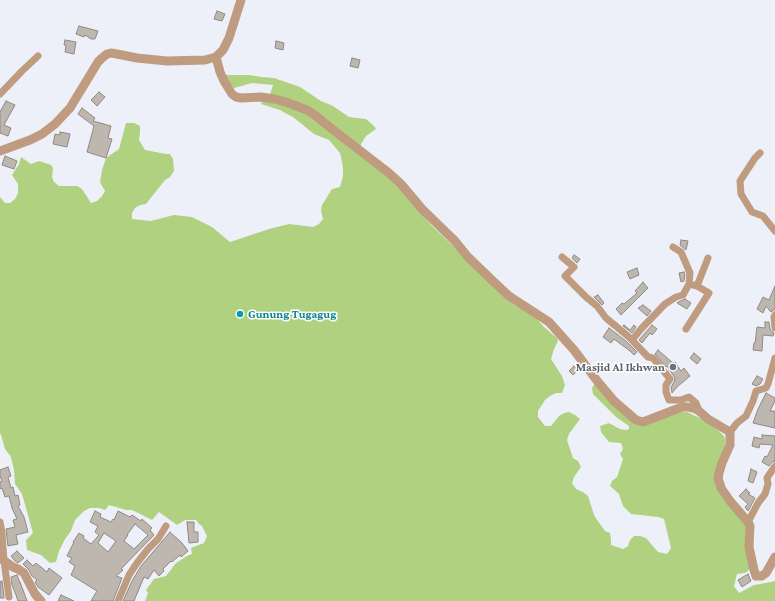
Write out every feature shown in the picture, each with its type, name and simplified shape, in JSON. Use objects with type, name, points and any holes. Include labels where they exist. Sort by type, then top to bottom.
[{"type":"street","points":[[0,151],[42,134],[54,124],[70,108],[98,62],[107,54],[167,61],[205,60],[216,57],[223,50],[229,38],[241,0]]},
{"type":"street","points":[[0,94],[38,56]]},
{"type":"street","points":[[216,57],[220,72],[227,87],[236,97],[261,97],[274,99],[307,110],[389,173],[401,184],[422,209],[455,241],[468,257],[509,296],[549,322],[574,350],[598,382],[614,400],[636,420],[643,422],[682,407],[693,408],[730,432]]},
{"type":"street","points":[[760,153],[740,181],[741,194],[752,212],[763,216],[775,231]]},
{"type":"street","points":[[673,247],[682,252],[693,285],[708,293],[686,329]]},
{"type":"street","points":[[562,257],[574,266],[565,276],[586,298],[597,306],[606,318],[629,337],[648,357],[653,358],[670,379],[666,385],[666,392],[669,400],[681,400],[689,397],[696,403],[699,411]]},
{"type":"street","points":[[632,340],[665,304],[683,295],[693,285],[708,258]]},
{"type":"street","points":[[775,315],[775,328]]},
{"type":"street","points":[[775,358],[766,388],[756,390],[746,416],[737,423],[730,432],[730,445],[722,463],[718,478],[721,488],[750,526],[749,547],[756,576],[762,576],[766,573],[775,557]]},
{"type":"street","points":[[748,522],[758,503],[765,494],[768,484],[767,478],[775,466]]},
{"type":"street","points":[[0,522],[2,534],[2,558],[9,597]]},
{"type":"street","points":[[118,601],[129,575],[137,562],[158,539],[166,526]]},
{"type":"street","points":[[2,558],[12,567],[24,573],[35,594],[41,601]]},
{"type":"green space","points":[[225,75],[249,75],[274,78],[300,87],[349,117],[366,119],[376,129],[366,136],[361,144],[359,154],[396,183],[431,225],[514,305],[534,316],[557,338],[558,341],[551,359],[562,376],[565,385],[562,393],[556,393],[545,400],[538,411],[538,417],[545,426],[551,426],[559,416],[569,412],[580,419],[569,434],[567,440],[573,458],[578,461],[581,467],[572,483],[576,489],[588,496],[594,515],[605,531],[610,533],[611,545],[623,549],[628,546],[630,540],[634,536],[640,536],[646,538],[658,552],[667,554],[671,548],[664,519],[631,514],[623,506],[619,494],[610,486],[612,481],[617,477],[623,459],[620,454],[623,449],[621,443],[609,442],[601,432],[600,426],[609,423],[620,429],[626,430],[629,429],[629,426],[616,417],[593,394],[592,388],[595,383],[639,423],[681,412],[687,412],[704,420],[719,431],[724,436],[725,446],[717,470],[716,479],[746,524],[750,569],[745,573],[737,574],[734,586],[739,593],[754,585],[775,581],[775,601],[145,601],[148,593],[146,590],[154,579],[166,576],[176,563],[192,554],[191,548],[204,543],[207,536],[202,526],[196,520],[185,520],[177,525],[159,512],[152,520],[132,510],[126,510],[109,505],[105,510],[90,508],[84,511],[75,520],[71,531],[59,551],[56,562],[50,563],[41,555],[27,550],[26,540],[33,533],[22,494],[15,484],[11,457],[5,449],[0,433],[0,197],[5,203],[10,203],[15,199],[18,193],[18,184],[12,175],[19,164],[21,157],[31,164],[39,161],[51,165],[53,168],[52,177],[54,182],[59,186],[77,186],[82,189],[91,203],[97,201],[105,191],[100,182],[106,158],[119,149],[126,123],[134,123],[140,126],[139,140],[145,150],[170,154],[173,159],[174,171],[146,204],[135,208],[132,213],[132,219],[151,221],[174,215],[192,217],[212,227],[230,242],[289,224],[313,227],[319,224],[323,219],[321,211],[322,205],[332,189],[340,187],[343,169],[340,153],[329,140],[314,134],[293,117],[280,110],[261,104],[263,100],[268,100],[273,85],[252,83],[234,88],[228,82]]},
{"type":"building","points":[[217,11],[225,14],[222,21],[214,19]]},
{"type":"building","points":[[79,26],[98,31],[95,39],[91,39],[85,35],[84,37],[76,34]]},
{"type":"building","points":[[65,40],[76,42],[74,54],[65,52]]},
{"type":"building","points":[[276,41],[284,43],[283,50],[275,48]]},
{"type":"building","points":[[352,58],[360,60],[358,68],[350,66]]},
{"type":"building","points":[[99,92],[105,97],[97,106],[91,100]]},
{"type":"building","points":[[6,101],[15,105],[4,125],[11,128],[8,136],[0,133],[0,112]]},
{"type":"building","points":[[82,108],[95,118],[93,121],[111,126],[108,138],[112,139],[106,158],[87,152],[94,126],[78,114]]},
{"type":"building","points":[[60,132],[70,134],[67,147],[53,144],[55,134],[60,135]]},
{"type":"building","points":[[5,156],[17,161],[14,169],[2,165]]},
{"type":"building","points":[[681,240],[688,241],[686,250],[680,245]]},
{"type":"building","points":[[574,255],[580,259],[577,263],[572,258]]},
{"type":"building","points":[[637,268],[639,275],[630,279],[627,272]]},
{"type":"building","points":[[684,272],[684,281],[681,282],[679,273]]},
{"type":"building","points":[[643,282],[648,288],[621,315],[616,309],[637,293],[635,291]]},
{"type":"building","points":[[775,286],[775,308],[771,312],[766,306],[763,313],[757,309],[763,297],[769,300]]},
{"type":"building","points":[[598,295],[604,303],[602,305],[594,297]]},
{"type":"building","points":[[685,299],[691,303],[687,309],[677,303]]},
{"type":"building","points":[[643,305],[651,311],[647,316],[638,308]]},
{"type":"building","points":[[765,322],[769,322],[770,329],[774,333],[773,336],[763,335],[762,351],[753,350],[757,327],[765,328]]},
{"type":"building","points":[[624,325],[630,330],[634,325],[636,327],[632,333],[623,326]]},
{"type":"building","points":[[652,325],[657,329],[652,335],[650,333],[642,343],[639,340]]},
{"type":"building","points":[[609,328],[637,352],[634,355],[614,339],[611,343],[603,337]]},
{"type":"building","points":[[658,350],[673,363],[675,362],[681,371],[684,368],[690,376],[672,393],[671,387],[675,378],[667,366],[666,367],[655,354]]},
{"type":"building","points":[[694,353],[701,359],[697,364],[690,358]]},
{"type":"building","points":[[574,366],[578,370],[573,375],[569,371]]},
{"type":"building","points":[[757,376],[763,379],[760,384],[756,386],[752,384]]},
{"type":"building","points":[[766,393],[775,398],[770,411],[775,411],[775,428],[753,423]]},
{"type":"building","points":[[762,435],[775,436],[775,461],[769,466],[762,462],[765,456],[767,457],[773,445],[760,444],[759,448],[752,446],[754,437],[762,439]]},
{"type":"building","points":[[8,467],[11,476],[8,477],[11,488],[13,487],[15,496],[18,495],[20,505],[18,506],[24,517],[28,532],[16,535],[18,544],[8,546],[6,529],[15,527],[13,520],[17,519],[9,496],[5,497],[2,488],[0,489],[0,482],[2,481],[0,470]]},
{"type":"building","points":[[751,469],[757,472],[753,483],[748,481]]},
{"type":"building","points":[[746,489],[750,493],[748,494],[755,498],[748,511],[745,507],[748,504],[739,496]]},
{"type":"building","points":[[95,511],[101,514],[100,517],[111,522],[113,519],[114,520],[118,511],[130,517],[132,515],[141,521],[142,519],[152,528],[150,530],[154,535],[116,576],[122,578],[113,601],[91,601],[97,591],[71,575],[75,566],[69,562],[72,558],[67,556],[79,533],[91,544],[99,535],[95,532],[98,526],[90,522]],"holes":[[[135,524],[148,535],[134,549],[124,541]],[[104,533],[116,541],[108,552],[98,543]]]},
{"type":"building","points":[[187,522],[194,522],[194,532],[198,532],[198,542],[189,543]]},
{"type":"building","points":[[170,532],[188,551],[181,557],[180,555],[172,562],[171,561],[163,569],[164,571],[159,576],[154,570],[148,579],[144,577],[134,601],[123,601],[141,566]]},
{"type":"building","points":[[17,551],[24,558],[18,563],[11,556]]},
{"type":"building","points":[[27,560],[33,566],[36,563],[47,572],[49,568],[62,578],[49,595],[38,587],[35,582],[37,580],[23,564]]},
{"type":"building","points":[[748,574],[751,581],[742,587],[738,580]]},
{"type":"building","points":[[17,575],[27,601],[18,601],[12,585],[11,577]]},
{"type":"building","points":[[2,581],[4,598],[0,598],[0,582]]},
{"type":"building","points":[[61,595],[74,601],[58,601]]},
{"type":"place","name":"Gunung Tugagug","points":[[240,314]]},
{"type":"place","name":"Masjid Al Ikhwan","points":[[673,367]]}]
